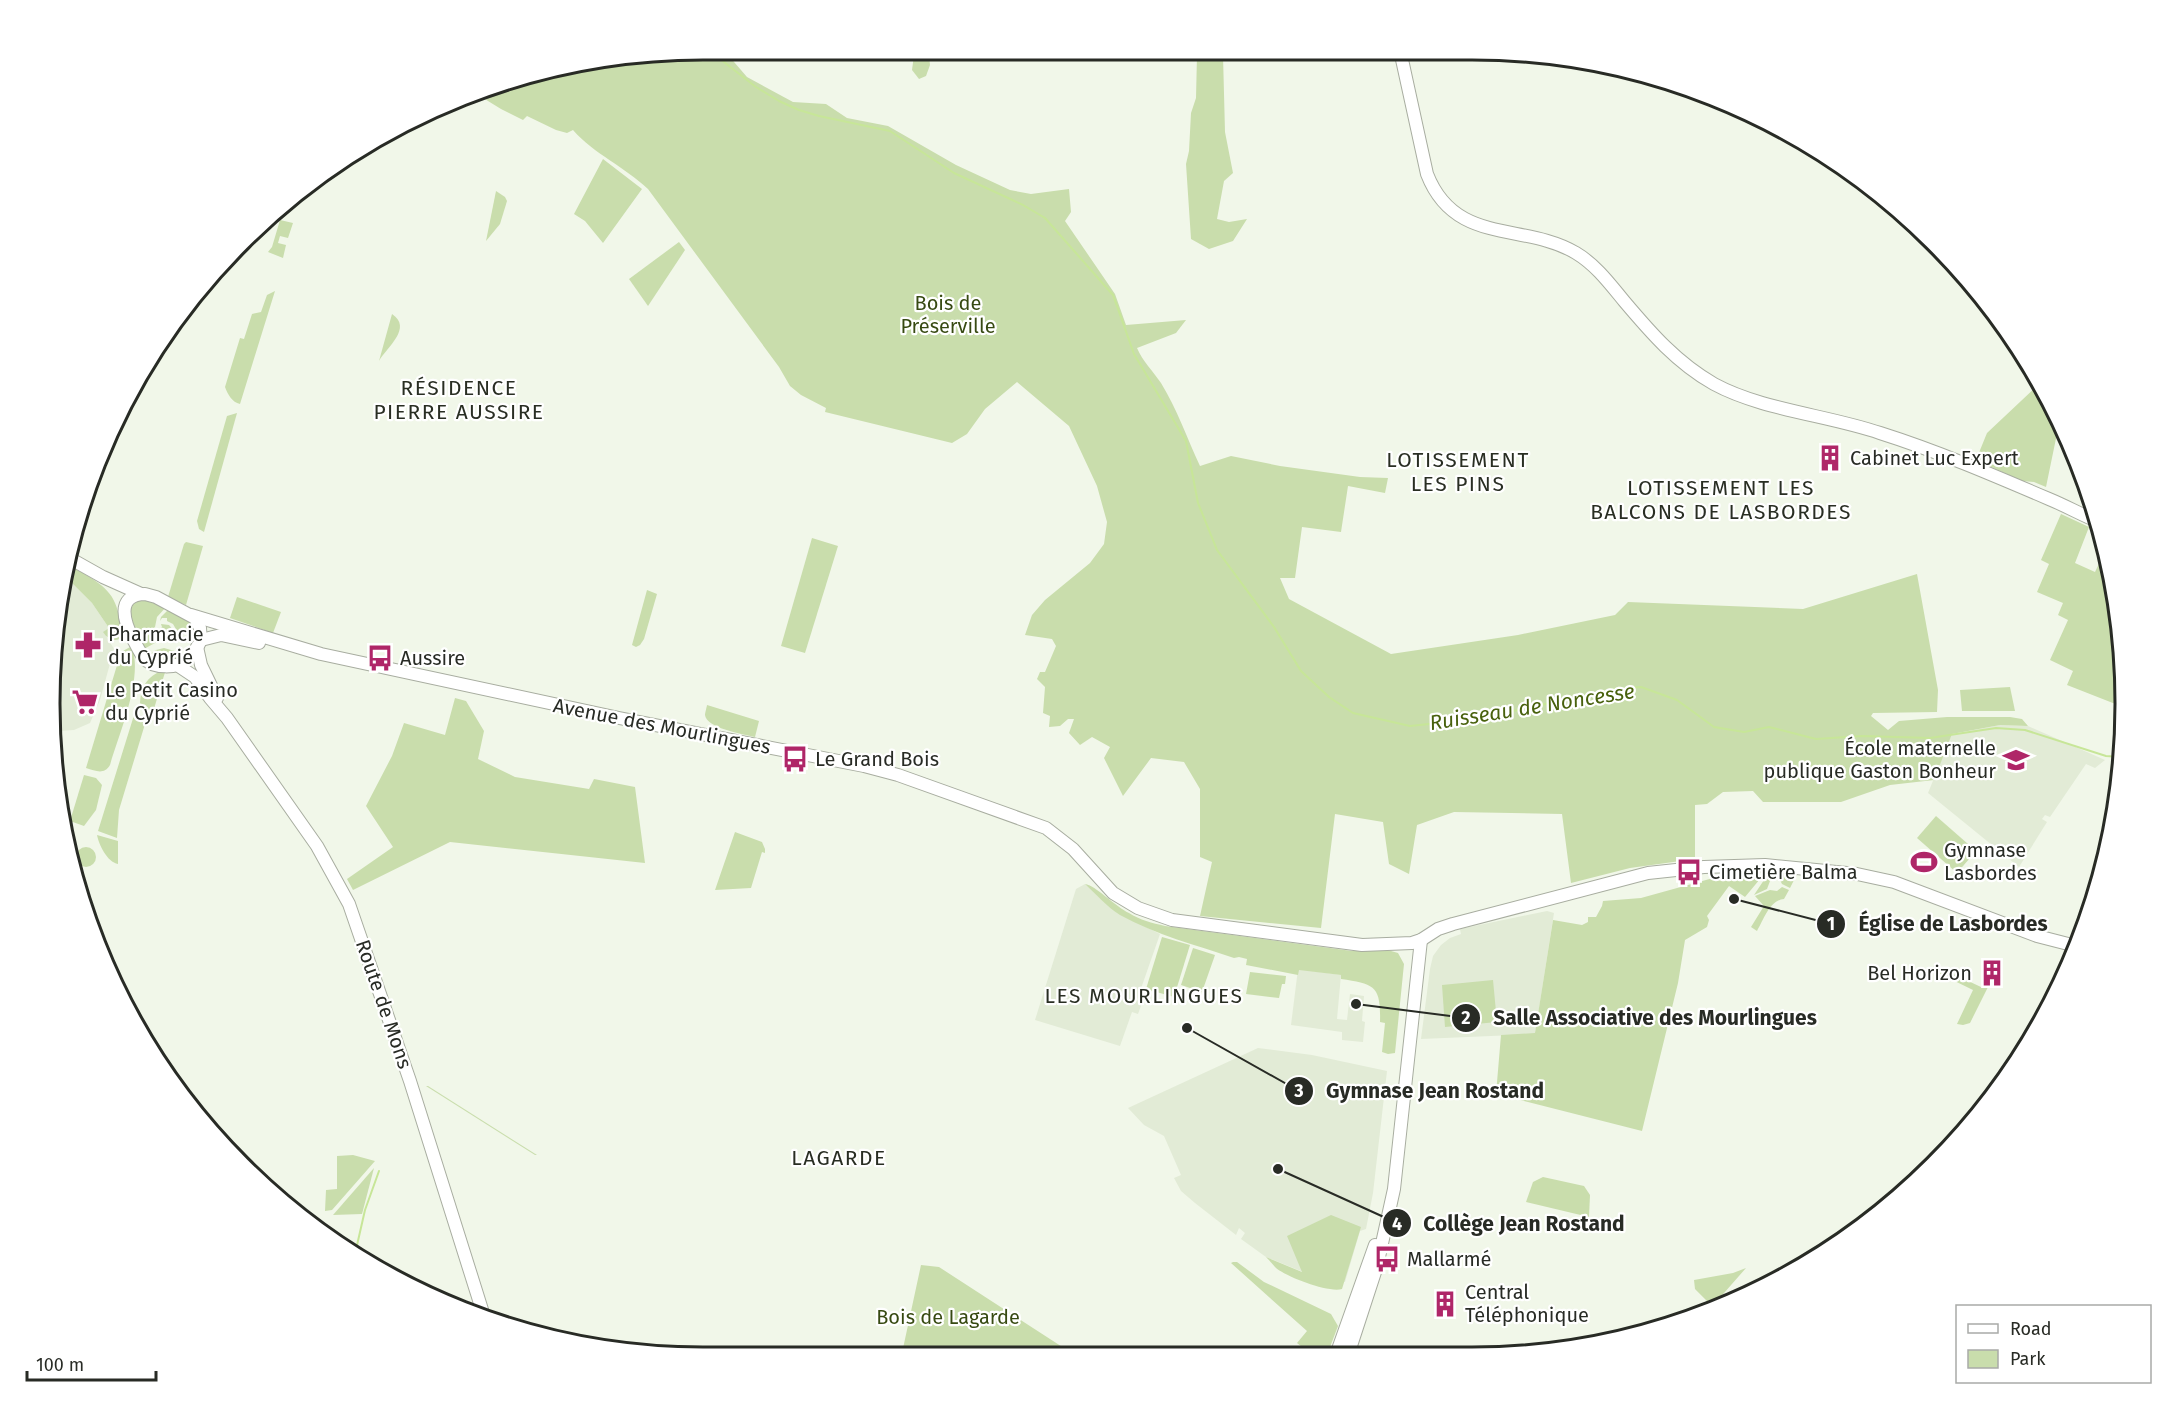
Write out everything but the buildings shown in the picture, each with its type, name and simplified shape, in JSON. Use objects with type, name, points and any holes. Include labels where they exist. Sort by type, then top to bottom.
[{"type":"street","points":[[1402,60],[1427,174],[1441,200],[1460,216],[1503,233],[1546,241],[1578,254],[1598,270],[1667,350],[1714,384],[1740,395],[1888,435],[2043,496],[2087,517]]},
{"type":"street","points":[[76,562],[103,577],[141,594],[156,597],[191,615],[201,628],[199,644],[188,659],[177,665],[160,666],[143,657],[127,627],[124,610],[116,591],[103,577]]},
{"type":"street","points":[[124,610],[131,599],[141,594]]},
{"type":"street","name":"Avenue des Mourlingues","points":[[191,615],[321,654],[539,701],[864,766],[898,775],[1046,828],[1073,849],[1113,893],[1138,908],[1172,920],[1339,943],[1362,945],[1416,942]]},
{"type":"street","name":"Avenue des Mourlingues","points":[[199,644],[221,635],[300,654],[321,654]]},
{"type":"street","name":"Route de Mons","points":[[199,644],[201,664],[227,718]]},
{"type":"street","name":"Route de Mons","points":[[177,665],[195,677],[227,718],[317,846],[349,904],[416,1101],[481,1307]]},
{"type":"street","points":[[1350,1347],[1386,1200],[1416,942],[1438,929],[1626,878],[1671,869],[1749,865],[1849,873],[1894,882],[2037,936],[2068,944]]},
{"type":"street","points":[[1340,1347],[1356,1316]]},
{"type":"shaded area","points":[[71,582],[92,603],[109,628],[104,632],[114,649],[100,700],[90,723],[74,730],[61,731],[60,704],[61,661]]},
{"type":"shaded area","points":[[2000,725],[2028,726],[2105,760],[2095,768],[2086,764],[2050,817],[2045,815],[2042,819],[2047,822],[2019,867],[1928,793],[1952,734]]},
{"type":"shaded area","points":[[1085,884],[1118,913],[1160,934],[1137,1000],[1142,1003],[1138,1014],[1132,1012],[1120,1046],[1035,1020],[1076,889]]},
{"type":"shaded area","points":[[1547,911],[1554,913],[1535,1034],[1421,1039],[1430,969],[1433,956],[1441,945],[1461,934],[1460,929]]},
{"type":"shaded area","points":[[1298,969],[1341,975],[1337,1019],[1347,1020],[1350,994],[1364,996],[1363,1042],[1342,1040],[1342,1032],[1291,1025]]},
{"type":"shaded area","points":[[1258,1048],[1312,1055],[1387,1071],[1373,1193],[1366,1229],[1360,1231],[1345,1282],[1313,1276],[1266,1257],[1241,1239],[1245,1233],[1239,1228],[1236,1235],[1195,1203],[1181,1191],[1174,1178],[1181,1175],[1164,1136],[1144,1125],[1128,1108]]},
{"type":"green space","name":"Bois de Préserville","points":[[732,60],[747,77],[793,102],[826,104],[847,118],[888,126],[956,165],[1010,190],[1031,194],[1069,189],[1071,212],[1065,221],[1115,294],[1126,325],[1186,320],[1176,333],[1137,348],[1167,393],[1200,466],[1231,456],[1280,466],[1360,477],[1388,478],[1385,493],[1348,486],[1341,532],[1302,527],[1295,578],[1280,578],[1289,599],[1391,654],[1518,635],[1615,615],[1628,602],[1803,609],[1917,574],[1938,690],[1937,712],[1873,713],[1871,716],[1888,730],[1899,721],[1947,717],[2010,717],[2022,719],[2028,726],[2000,725],[1952,734],[1934,780],[1890,785],[1841,802],[1763,802],[1753,791],[1723,792],[1707,804],[1695,805],[1695,859],[1630,868],[1571,883],[1562,814],[1454,812],[1417,825],[1409,874],[1389,864],[1383,822],[1335,814],[1321,928],[1200,916],[1212,862],[1200,857],[1200,789],[1184,762],[1151,758],[1123,796],[1104,758],[1110,747],[1092,737],[1080,745],[1069,733],[1074,719],[1068,719],[1060,726],[1049,727],[1050,716],[1043,713],[1045,687],[1037,679],[1040,672],[1045,672],[1056,646],[1052,639],[1025,635],[1032,615],[1045,600],[1090,563],[1104,544],[1107,522],[1097,486],[1069,426],[1017,382],[985,409],[967,434],[952,443],[825,412],[826,408],[801,395],[790,386],[779,367],[648,189],[581,139],[573,130],[567,133],[556,130],[527,116],[523,120],[484,99],[578,72],[661,61]]},
{"type":"green space","points":[[913,60],[930,60],[926,76],[919,79],[912,70]]},
{"type":"green space","points":[[1197,60],[1223,60],[1225,132],[1233,173],[1224,181],[1217,219],[1229,222],[1247,219],[1233,241],[1209,249],[1191,239],[1186,164],[1191,113],[1196,98]]},
{"type":"green space","points":[[603,159],[642,189],[603,243],[585,221],[574,214]]},
{"type":"green space","points":[[496,191],[507,201],[500,224],[486,241]]},
{"type":"green space","points":[[280,220],[293,223],[288,238],[280,236],[278,243],[286,245],[283,258],[268,252],[272,247]]},
{"type":"green space","points":[[679,242],[685,250],[648,306],[629,279]]},
{"type":"green space","points":[[275,291],[240,404],[231,398],[225,387],[240,338],[244,339],[252,314],[261,312],[267,295]]},
{"type":"green space","points":[[392,314],[398,319],[399,331],[379,361]]},
{"type":"green space","points":[[2033,390],[2057,436],[2046,487],[2034,482],[2022,481],[1976,460],[1987,433]]},
{"type":"green space","points":[[237,413],[204,532],[199,529],[197,521],[227,416]]},
{"type":"green space","points":[[2061,514],[2089,527],[2075,563],[2095,572],[2099,563],[2114,661],[2115,704],[2067,685],[2073,671],[2050,660],[2068,620],[2058,615],[2063,603],[2037,592],[2049,564],[2041,560]]},
{"type":"green space","points":[[812,538],[838,546],[805,653],[781,646]]},
{"type":"green space","points":[[186,542],[203,546],[186,605],[168,597]]},
{"type":"green space","points":[[74,568],[96,581],[112,597],[125,635],[122,638],[113,640],[103,632],[109,628],[92,603],[71,582]]},
{"type":"green space","points":[[647,590],[657,594],[644,639],[636,647],[632,645]]},
{"type":"green space","points":[[237,597],[281,612],[273,633],[230,618]]},
{"type":"green space","points":[[144,598],[166,607],[157,617],[155,627],[138,638],[128,619],[133,604]]},
{"type":"green space","points":[[169,609],[190,620],[193,627],[177,631],[173,624],[167,621],[167,618],[162,618],[160,621],[161,617]]},
{"type":"green space","points":[[161,624],[169,625],[175,632],[144,649],[140,641],[157,629],[159,630],[162,627]]},
{"type":"green space","points":[[132,646],[135,659],[133,689],[110,765],[102,771],[86,768],[121,652]]},
{"type":"green space","points":[[164,648],[178,652],[183,657],[166,660],[148,655]]},
{"type":"green space","points":[[166,669],[153,712],[149,715],[140,703],[144,685],[155,674]]},
{"type":"green space","points":[[2010,687],[2015,711],[1962,711],[1960,690]]},
{"type":"green space","points":[[455,698],[466,701],[484,731],[478,759],[515,777],[589,789],[594,779],[635,787],[645,863],[450,842],[353,890],[347,879],[393,847],[366,806],[392,756],[404,723],[445,735]]},
{"type":"green space","points":[[707,705],[759,721],[755,737],[712,724],[705,715]]},
{"type":"green space","points":[[135,712],[145,724],[119,810],[117,838],[98,831]]},
{"type":"green space","points":[[84,775],[96,778],[102,785],[96,810],[84,826],[71,821]]},
{"type":"green space","points":[[1936,816],[1976,851],[1957,873],[1917,838]]},
{"type":"green space","points":[[735,832],[762,842],[765,853],[762,852],[751,888],[715,890]]},
{"type":"green space","points":[[97,835],[118,841],[118,864],[107,857]]},
{"type":"green space","points":[[86,847],[95,853],[93,864],[86,867],[81,865],[79,850]]},
{"type":"green space","points":[[1777,873],[1797,874],[1790,888],[1775,878],[1770,881],[1767,889],[1754,895],[1766,877]]},
{"type":"green space","points":[[1760,874],[1760,879],[1745,897],[1729,886],[1707,916],[1709,920],[1707,927],[1685,940],[1678,983],[1642,1131],[1496,1094],[1501,1035],[1535,1033],[1553,920],[1582,925],[1588,922],[1588,917],[1596,917],[1603,901],[1641,898],[1724,875]]},
{"type":"green space","points":[[1085,884],[1133,915],[1165,926],[1352,951],[1384,949],[1398,953],[1404,964],[1395,1053],[1382,1052],[1385,1023],[1380,1022],[1377,994],[1369,985],[1341,979],[1341,975],[1299,970],[1298,975],[1246,965],[1247,959],[1234,958],[1162,934],[1120,915]]},
{"type":"green space","points":[[1782,887],[1789,890],[1784,899],[1771,906],[1757,931],[1751,927],[1764,906],[1755,896],[1770,890],[1777,891]]},
{"type":"green space","points":[[1162,937],[1190,945],[1174,997],[1146,989]]},
{"type":"green space","points":[[1193,948],[1215,955],[1202,992],[1181,985]]},
{"type":"green space","points":[[1934,965],[1981,987],[1985,978],[1991,981],[1970,1023],[1957,1024],[1973,990],[1932,970]]},
{"type":"green space","points":[[1250,972],[1286,976],[1279,998],[1246,994]]},
{"type":"green space","points":[[1493,980],[1497,1022],[1445,1027],[1442,985]]},
{"type":"green space","points":[[426,1086],[428,1086],[537,1155],[535,1155]]},
{"type":"green space","points":[[353,1155],[375,1161],[332,1210],[325,1211],[326,1190],[337,1189],[337,1156]]},
{"type":"green space","points":[[374,1168],[362,1214],[333,1215]]},
{"type":"green space","points":[[1543,1177],[1584,1186],[1590,1195],[1589,1217],[1526,1202],[1533,1182]]},
{"type":"green space","points":[[1331,1215],[1361,1227],[1342,1289],[1327,1289],[1298,1280],[1281,1272],[1266,1257],[1302,1272],[1287,1236]]},
{"type":"green space","points":[[1237,1262],[1264,1282],[1331,1314],[1338,1326],[1330,1347],[1302,1347],[1297,1343],[1307,1331],[1231,1263]]},
{"type":"green space","name":"Bois de Lagarde","points":[[921,1265],[939,1267],[1062,1347],[903,1347]]},
{"type":"green space","points":[[1746,1268],[1718,1298],[1707,1301],[1695,1289],[1694,1280],[1733,1273]]},
{"type":"waterway","name":"Ruisseau de Noncesse","points":[[721,60],[756,87],[779,101],[819,116],[890,131],[954,173],[1023,205],[1045,218],[1113,295],[1134,354],[1186,441],[1198,503],[1217,550],[1274,627],[1301,671],[1329,697],[1353,713],[1410,726],[1476,719],[1615,689],[1641,687],[1677,700],[1714,727],[1744,732],[1769,727],[1816,739],[1862,736],[1930,738],[1996,728],[2025,730],[2113,756]]},
{"type":"waterway","points":[[357,1246],[365,1210],[379,1171]]},
{"type":"place","name":"Cabinet Luc Expert","points":[[1830,458]]},
{"type":"place","name":"Pharmacie du Cyprié","points":[[88,645]]},
{"type":"place","name":"Aussire","points":[[380,658]]},
{"type":"place","name":"Le Petit Casino du Cyprié","points":[[85,702]]},
{"type":"place","name":"Le Grand Bois","points":[[795,759]]},
{"type":"place","name":"École maternelle publique Gaston Bonheur","points":[[2016,760]]},
{"type":"place","name":"Gymnase Lasbordes","points":[[1924,862]]},
{"type":"place","name":"Cimetière Balma","points":[[1689,872]]},
{"type":"place","name":"Église de Lasbordes","points":[[1734,899]]},
{"type":"place","name":"Bel Horizon","points":[[1992,973]]},
{"type":"place","name":"Salle Associative des Mourlingues","points":[[1356,1004]]},
{"type":"place","name":"Gymnase Jean Rostand","points":[[1187,1028]]},
{"type":"place","name":"Collège Jean Rostand","points":[[1278,1169]]},
{"type":"place","name":"Mallarmé","points":[[1387,1259]]},
{"type":"place","name":"Central Téléphonique","points":[[1445,1304]]},
{"type":"district","name":"RÉSIDENCE PIERRE AUSSIRE","points":[[459,400]]},
{"type":"district","name":"LOTISSEMENT LES PINS","points":[[1458,472]]},
{"type":"district","name":"LOTISSEMENT LES BALCONS DE LASBORDES","points":[[1721,500]]},
{"type":"district","name":"LES MOURLINGUES","points":[[1144,996]]},
{"type":"district","name":"LAGARDE","points":[[839,1158]]}]
